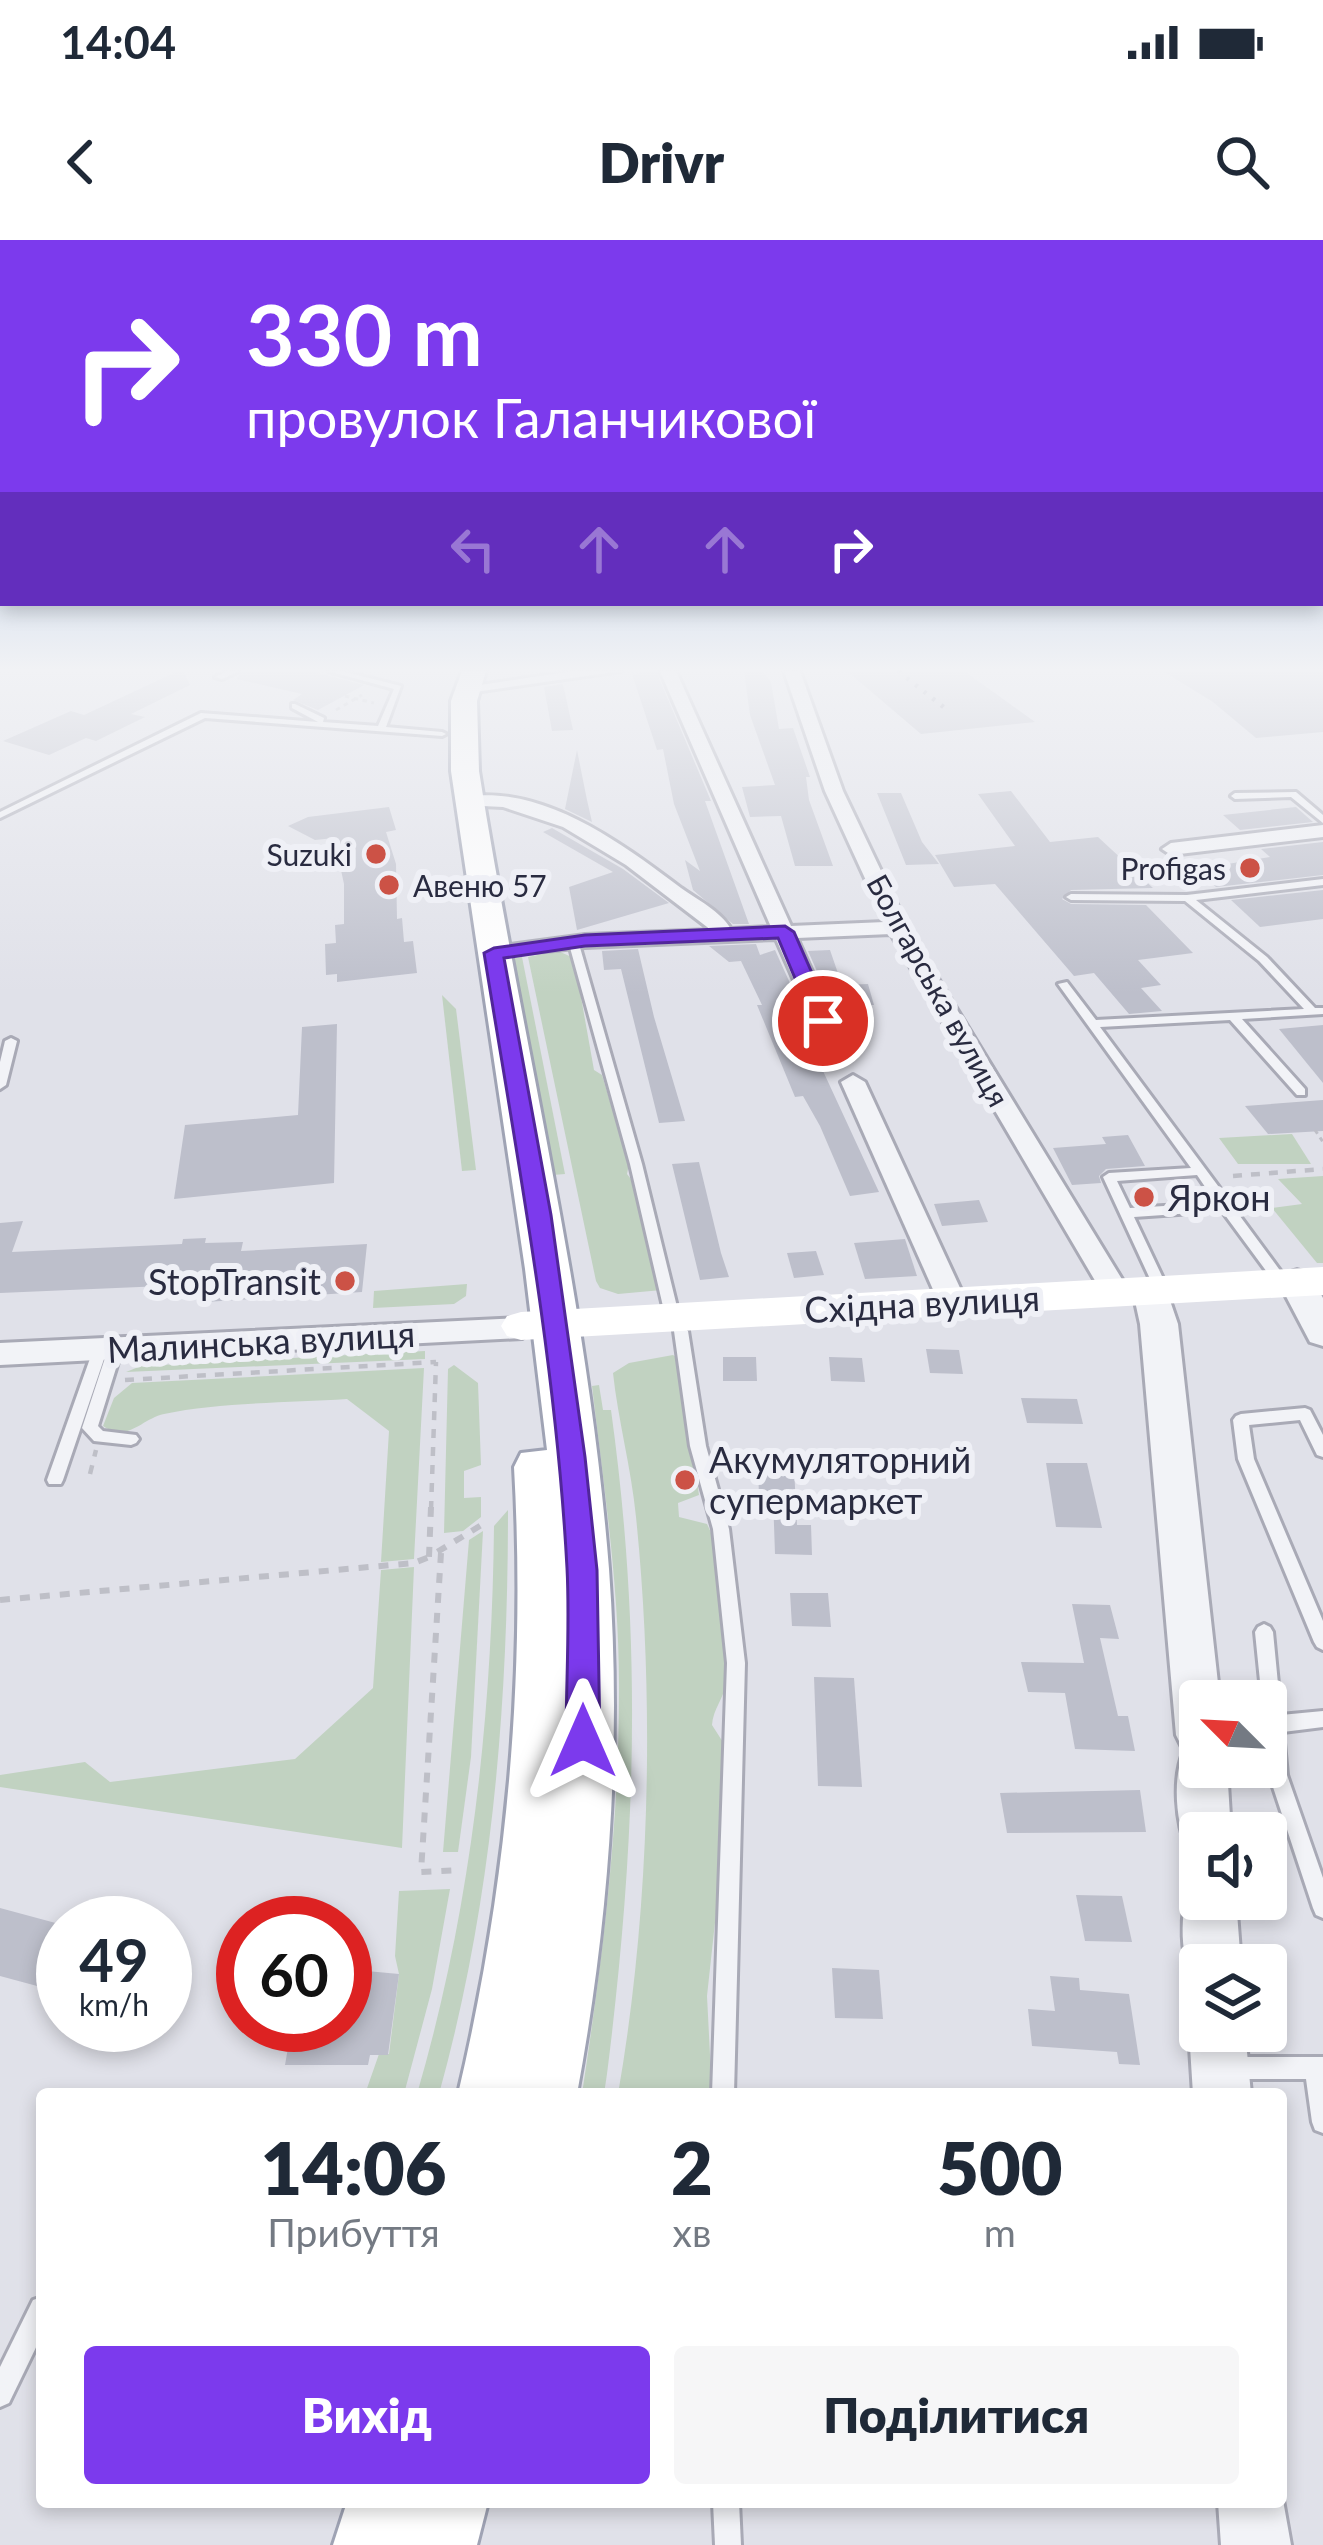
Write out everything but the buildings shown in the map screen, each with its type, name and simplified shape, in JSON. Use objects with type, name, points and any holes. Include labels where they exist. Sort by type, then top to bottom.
[{"type":"main road","points":[[445,779],[535,1332],[582,1570],[583,1741],[566,1930],[543,2088]]},
{"type":"main road","points":[[466,779],[494,953],[535,1332],[547,1570],[546,1743],[522,1938],[495,2088]]},
{"type":"main road","name":"Східна вулиця","points":[[676,1323],[953,1303],[1304,1289]]},
{"type":"main road","name":"Східна вулиця","points":[[535,1332],[1146,1295]]},
{"type":"street","points":[[713,779],[823,1021]]},
{"type":"street","name":"Болгарська вулиця","points":[[830,779],[898,928],[1146,1295]]},
{"type":"street","points":[[469,801],[503,801],[607,843],[718,924],[724,934]]},
{"type":"street","points":[[1172,849],[1323,831]]},
{"type":"street","points":[[494,953],[724,934],[898,928]]},
{"type":"street","points":[[853,1082],[953,1303]]},
{"type":"street","points":[[1304,1289],[1323,1332]]},
{"type":"street","points":[[1146,1295],[1196,1680]]},
{"type":"street","name":"Малинська вулиця","points":[[0,1354],[535,1332]]},
{"type":"street","points":[[1253,2508],[1256,2545]]},
{"type":"lane","points":[[0,814],[74,779]]},
{"type":"lane","points":[[1235,796],[1293,794],[1323,820]]},
{"type":"lane","points":[[1070,897],[1187,898],[1323,882]]},
{"type":"lane","points":[[1187,898],[1318,1011]]},
{"type":"lane","points":[[574,944],[636,1164],[676,1323],[698,1446],[721,1528],[736,1663],[723,2088]]},
{"type":"lane","points":[[1063,983],[1228,1206],[1304,1289]]},
{"type":"lane","points":[[1093,1024],[1318,1011]]},
{"type":"lane","points":[[1233,1016],[1301,1092]]},
{"type":"lane","points":[[0,1085],[11,1041]]},
{"type":"lane","points":[[1146,1295],[1125,1213],[1108,1178],[1202,1171]]},
{"type":"lane","points":[[1125,1213],[1228,1206]]},
{"type":"lane","points":[[101,1439],[92,1433],[91,1423],[107,1349]]},
{"type":"lane","points":[[107,1349],[57,1473],[79,1447],[101,1439],[131,1439]]},
{"type":"lane","points":[[1323,1451],[1305,1414],[1241,1420],[1246,1459],[1323,1642]]},
{"type":"lane","points":[[1264,1632],[1269,1680]]},
{"type":"lane","points":[[1287,1723],[1323,1719]]},
{"type":"lane","points":[[1282,1788],[1323,1908]]},
{"type":"lane","points":[[1220,2064],[1319,2068],[1323,2122]]},
{"type":"lane","points":[[0,2394],[36,2321]]},
{"type":"lane","points":[[726,2508],[728,2545]]},
{"type":"path","points":[[1315,1130],[1323,1142]]},
{"type":"path","points":[[1233,1176],[1323,1169]]},
{"type":"path","points":[[90,1474],[110,1397],[127,1378],[436,1360],[429,1557]]},
{"type":"path","points":[[0,1600],[414,1563],[441,1553],[488,1521]]},
{"type":"path","points":[[441,1553],[421,1872],[460,1870]]},
{"type":"green space","points":[[558,951],[574,958],[594,1070],[602,1075],[629,1164],[627,1174],[637,1187],[662,1290],[618,1294],[600,1288],[596,1281],[528,957]]},
{"type":"green space","points":[[522,957],[565,1174],[553,1175],[513,958]]},
{"type":"green space","points":[[442,995],[456,1009],[476,1170],[462,1171]]},
{"type":"green space","points":[[1292,1134],[1311,1164],[1238,1164],[1219,1138]]},
{"type":"green space","points":[[1323,1176],[1323,1263],[1317,1263],[1272,1208],[1302,1204],[1278,1179]]},
{"type":"green space","points":[[467,1284],[466,1296],[454,1304],[373,1308],[374,1291]]},
{"type":"green space","points":[[425,1351],[425,1359],[126,1372],[141,1366]]},
{"type":"green space","points":[[673,1355],[679,1359],[699,1495],[678,1503],[679,1517],[707,1524],[724,1579],[729,1664],[712,1725],[732,1766],[707,1996],[712,2088],[619,2088],[637,1953],[646,1806],[642,1587],[613,1373],[629,1363]]},
{"type":"green space","points":[[454,1365],[478,1383],[481,1465],[464,1471],[464,1498],[481,1497],[481,1517],[463,1531],[444,1533],[448,1369]]},
{"type":"green space","points":[[424,1368],[414,1559],[381,1562],[389,1431],[347,1399],[185,1410],[120,1432],[103,1426],[114,1398],[132,1383]]},
{"type":"green space","points":[[599,1385],[603,1410],[611,1410],[631,1661],[624,1906],[605,2088],[583,2088],[608,1895],[618,1745],[617,1617],[592,1386]]},
{"type":"green space","points":[[508,1510],[505,1658],[484,1877],[440,2088],[419,2088],[452,1954],[475,1813],[489,1670],[494,1526]]},
{"type":"green space","points":[[483,1531],[471,1757],[458,1852],[443,1852],[469,1540]]},
{"type":"green space","points":[[414,1567],[402,1848],[0,1787],[0,1775],[85,1762],[110,1782],[295,1759],[373,1688],[381,1570]]},
{"type":"green space","points":[[450,1889],[432,1989],[406,2088],[367,2088],[379,2054],[389,2054],[399,1974],[395,1956],[399,1891]]},
{"type":"place","name":"Suzuki","points":[[376,854]]},
{"type":"place","name":"Profigas","points":[[1250,868]]},
{"type":"place","name":"Авеню 57","points":[[389,885]]},
{"type":"place","name":"Яркон","points":[[1144,1197]]},
{"type":"place","name":"StopTransit","points":[[345,1281]]},
{"type":"place","name":"Акумуляторний супермаркет","points":[[685,1480]]},
{"type":"route","points":[[583,1741],[582,1570],[571,1457],[539,1215],[494,953],[585,941],[785,932],[823,1021]]}]
